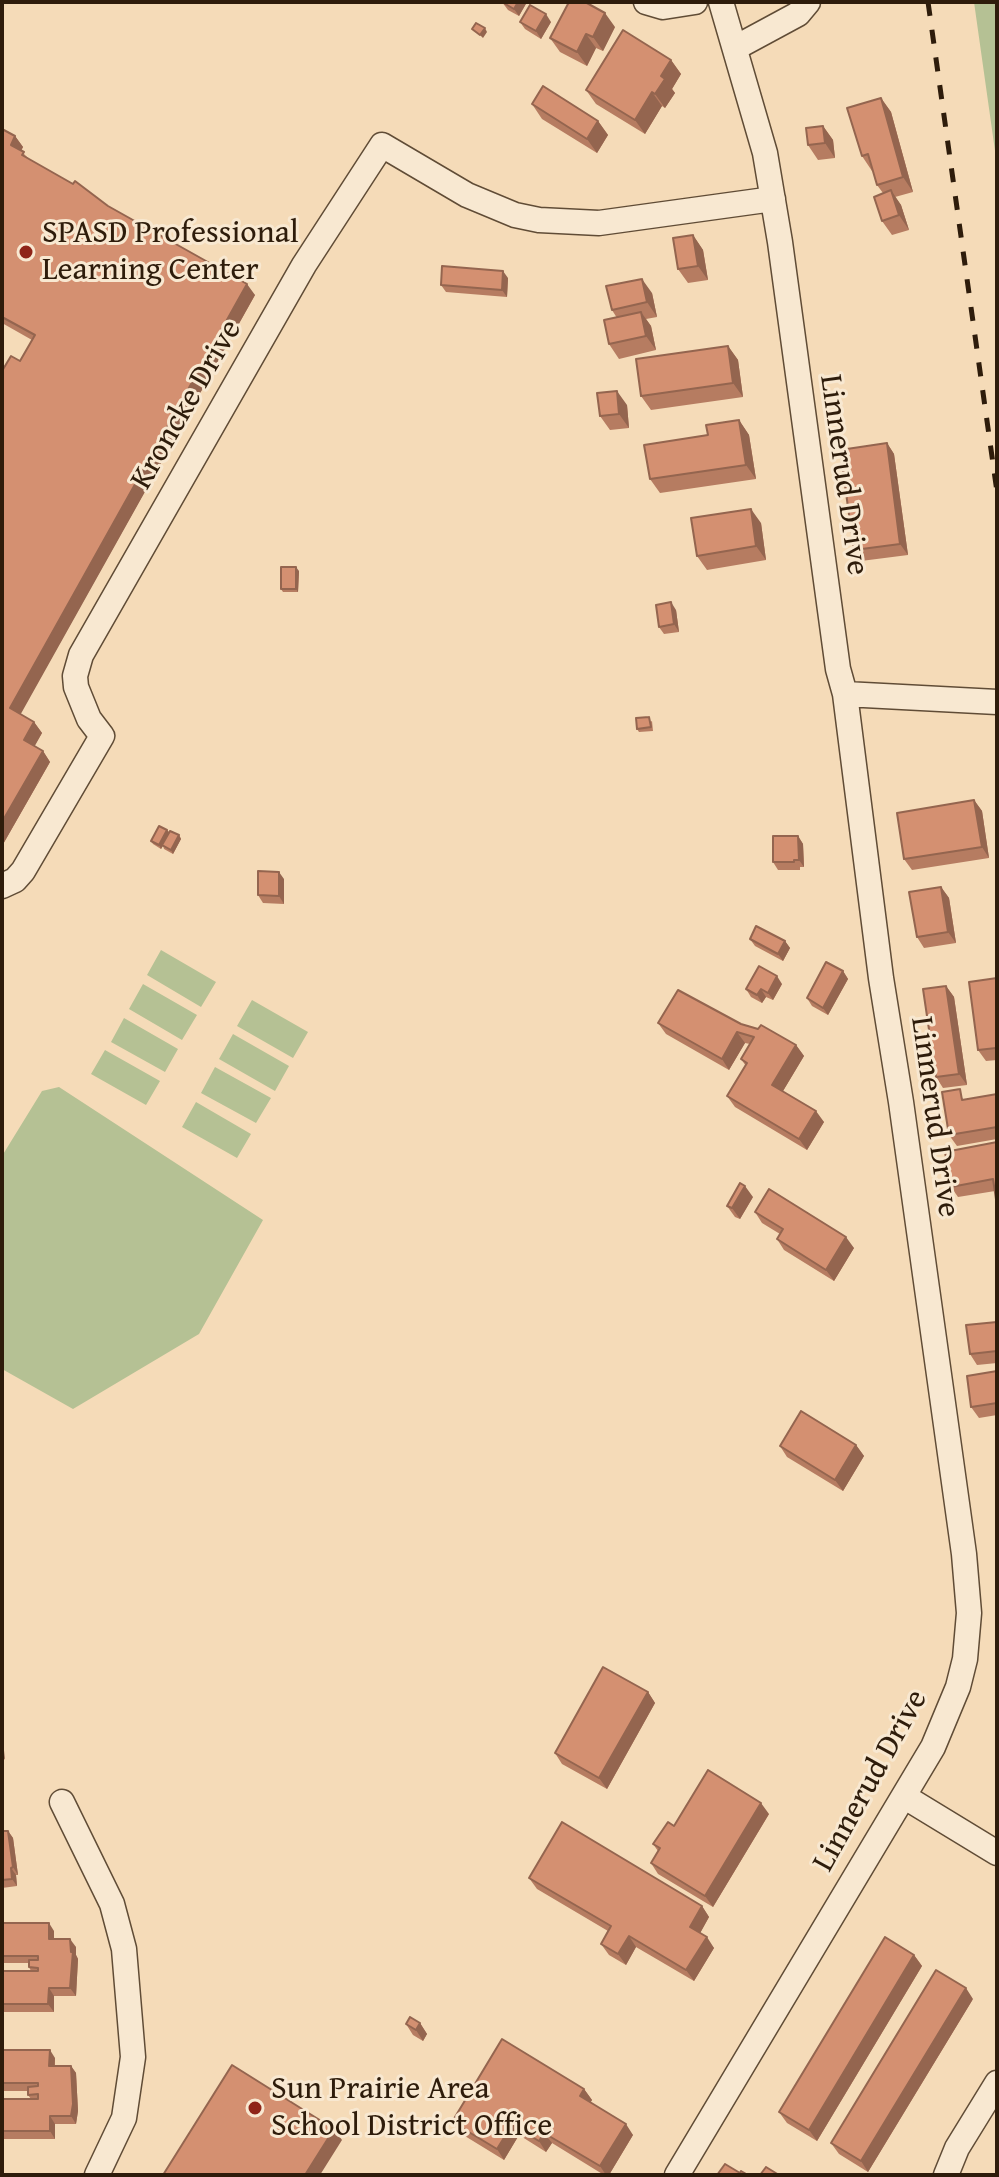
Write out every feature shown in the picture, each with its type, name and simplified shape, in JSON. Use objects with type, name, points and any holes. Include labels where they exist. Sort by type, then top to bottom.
[{"type":"street","points":[[646,2],[663,7],[695,2]]},
{"type":"street","name":"Linnerud Drive","points":[[677,2175],[933,1747],[956,1695],[967,1637],[969,1588],[773,199],[765,153],[721,2]]},
{"type":"street","points":[[735,48],[798,14],[808,2]]},
{"type":"street","name":"Kroncke Drive","points":[[2,886],[15,880],[23,871],[102,736],[89,719],[76,687],[75,676],[81,655],[304,265],[382,145],[494,207],[539,220],[599,223],[742,206],[773,199]]},
{"type":"street","points":[[845,694],[997,702]]},
{"type":"street","points":[[905,1797],[997,1853]]},
{"type":"street","points":[[62,1802],[112,1904],[124,1949],[133,2057],[124,2118],[97,2175]]},
{"type":"street","points":[[946,2175],[957,2148],[997,2083]]},
{"type":"green space","points":[[974,2],[997,2],[997,165]]},
{"type":"green space","points":[[161,950],[216,982],[201,1007],[147,975]]},
{"type":"green space","points":[[143,984],[197,1015],[182,1040],[129,1009]]},
{"type":"green space","points":[[252,1000],[308,1032],[293,1058],[237,1026]]},
{"type":"green space","points":[[124,1018],[178,1049],[165,1072],[111,1042]]},
{"type":"green space","points":[[233,1034],[289,1066],[275,1091],[219,1059]]},
{"type":"green space","points":[[105,1050],[160,1081],[146,1105],[91,1074]]},
{"type":"green space","points":[[215,1067],[271,1098],[256,1123],[201,1093]]},
{"type":"green space","points":[[59,1087],[263,1220],[199,1334],[73,1409],[2,1369],[2,1156],[42,1091]]},
{"type":"green space","points":[[196,1102],[251,1134],[237,1158],[182,1127]]},
{"type":"building","points":[[502,2],[518,2],[514,9]]},
{"type":"building","points":[[569,2],[585,2],[605,13],[593,37],[586,34],[577,52],[550,38]]},
{"type":"building","points":[[530,5],[546,14],[536,31],[520,22]]},
{"type":"building","points":[[476,23],[485,28],[480,35],[472,29]]},
{"type":"building","points":[[623,30],[671,60],[661,76],[665,79],[655,94],[652,92],[635,120],[586,90]]},
{"type":"building","points":[[543,86],[598,121],[587,139],[532,104]]},
{"type":"building","points":[[881,98],[903,177],[877,185],[868,154],[862,156],[847,108]]},
{"type":"building","points":[[823,126],[825,143],[808,145],[806,128]]},
{"type":"building","points":[[2,129],[15,136],[11,145],[24,152],[22,155],[73,184],[75,181],[108,206],[247,284],[10,708],[34,722],[24,740],[43,751],[2,822],[2,371],[11,356],[20,361],[35,335],[2,317]]},
{"type":"building","points":[[891,190],[899,215],[882,221],[874,197]]},
{"type":"building","points":[[693,235],[698,266],[678,269],[673,238]]},
{"type":"building","points":[[442,266],[503,271],[502,290],[441,285]]},
{"type":"building","points":[[642,279],[647,302],[612,310],[606,286]]},
{"type":"building","points":[[641,312],[646,336],[609,344],[604,320]]},
{"type":"building","points":[[728,346],[733,383],[641,396],[636,359]]},
{"type":"building","points":[[617,391],[619,414],[600,416],[597,393]]},
{"type":"building","points":[[739,420],[746,465],[650,479],[644,445],[708,435],[706,425]]},
{"type":"building","points":[[887,443],[900,544],[854,550],[840,450]]},
{"type":"building","points":[[751,509],[756,546],[697,556],[691,518]]},
{"type":"building","points":[[281,567],[296,567],[296,589],[281,589]]},
{"type":"building","points":[[671,602],[674,624],[659,627],[656,605]]},
{"type":"building","points":[[649,717],[651,727],[637,729],[636,718]]},
{"type":"building","points":[[974,800],[982,847],[904,859],[897,813]]},
{"type":"building","points":[[159,826],[167,830],[159,845],[151,841]]},
{"type":"building","points":[[170,831],[179,835],[171,850],[162,845]]},
{"type":"building","points":[[773,836],[798,836],[799,860],[773,862]]},
{"type":"building","points":[[258,871],[279,872],[279,896],[258,895]]},
{"type":"building","points":[[941,887],[948,932],[917,937],[909,892]]},
{"type":"building","points":[[756,926],[785,941],[778,954],[750,939]]},
{"type":"building","points":[[826,962],[843,971],[823,1008],[807,998]]},
{"type":"building","points":[[759,966],[777,976],[768,993],[761,989],[757,995],[746,989]]},
{"type":"building","points":[[997,978],[997,1052],[996,1048],[978,1050],[969,982]]},
{"type":"building","points":[[946,986],[959,1074],[936,1077],[923,989]]},
{"type":"building","points":[[678,990],[741,1024],[758,1029],[761,1025],[796,1045],[772,1085],[816,1111],[799,1139],[727,1096],[747,1063],[741,1059],[754,1037],[737,1032],[722,1059],[658,1023]]},
{"type":"building","points":[[960,1089],[962,1100],[997,1094],[997,1127],[949,1135],[942,1092]]},
{"type":"building","points":[[997,1142],[997,1206],[993,1179],[951,1187],[945,1152]]},
{"type":"building","points":[[740,1183],[745,1186],[732,1208],[727,1206]]},
{"type":"building","points":[[769,1189],[846,1237],[826,1270],[777,1239],[783,1229],[755,1212]]},
{"type":"building","points":[[997,1322],[997,1351],[970,1354],[966,1325]]},
{"type":"building","points":[[997,1371],[997,1403],[971,1407],[967,1376]]},
{"type":"building","points":[[801,1411],[856,1445],[835,1480],[780,1446]]},
{"type":"building","points":[[603,1667],[648,1692],[599,1778],[555,1753]]},
{"type":"building","points":[[708,1770],[761,1803],[705,1896],[651,1863],[660,1848],[653,1844],[668,1822],[674,1826]]},
{"type":"building","points":[[562,1822],[702,1906],[690,1927],[707,1937],[686,1970],[629,1936],[618,1954],[601,1944],[611,1926],[529,1878]]},
{"type":"building","points":[[2,1831],[8,1831],[12,1879],[2,1880]]},
{"type":"building","points":[[2,1923],[49,1923],[49,1939],[70,1939],[73,1951],[70,1988],[49,1988],[48,2004],[2,2004],[2,1971],[38,1971],[38,1968],[29,1967],[29,1960],[38,1960],[38,1956],[2,1956]]},
{"type":"building","points":[[885,1937],[914,1955],[809,2130],[779,2112]]},
{"type":"building","points":[[936,1970],[966,1988],[861,2161],[831,2143]]},
{"type":"building","points":[[410,2017],[420,2023],[416,2030],[406,2024]]},
{"type":"building","points":[[502,2039],[584,2089],[580,2096],[626,2124],[600,2166],[544,2133],[539,2141],[512,2125],[497,2149],[452,2122]]},
{"type":"building","points":[[2,2050],[50,2050],[49,2066],[71,2066],[71,2116],[50,2116],[50,2131],[2,2131],[2,2099],[38,2099],[38,2094],[28,2095],[28,2087],[38,2086],[38,2083],[2,2083]]},
{"type":"building","name":"Sun Prairie Area School District Office","points":[[232,2065],[334,2129],[305,2175],[163,2175]]},
{"type":"building","points":[[725,2164],[740,2173],[748,2175],[717,2175]]},
{"type":"building","points":[[766,2167],[779,2175],[760,2175]]},
{"type":"railway","points":[[928,2],[997,492]]},
{"type":"place","name":"SPASD Professional Learning Center","points":[[26,252]]},
{"type":"place","name":"Sun Prairie Area School District Office","points":[[255,2108]]}]
